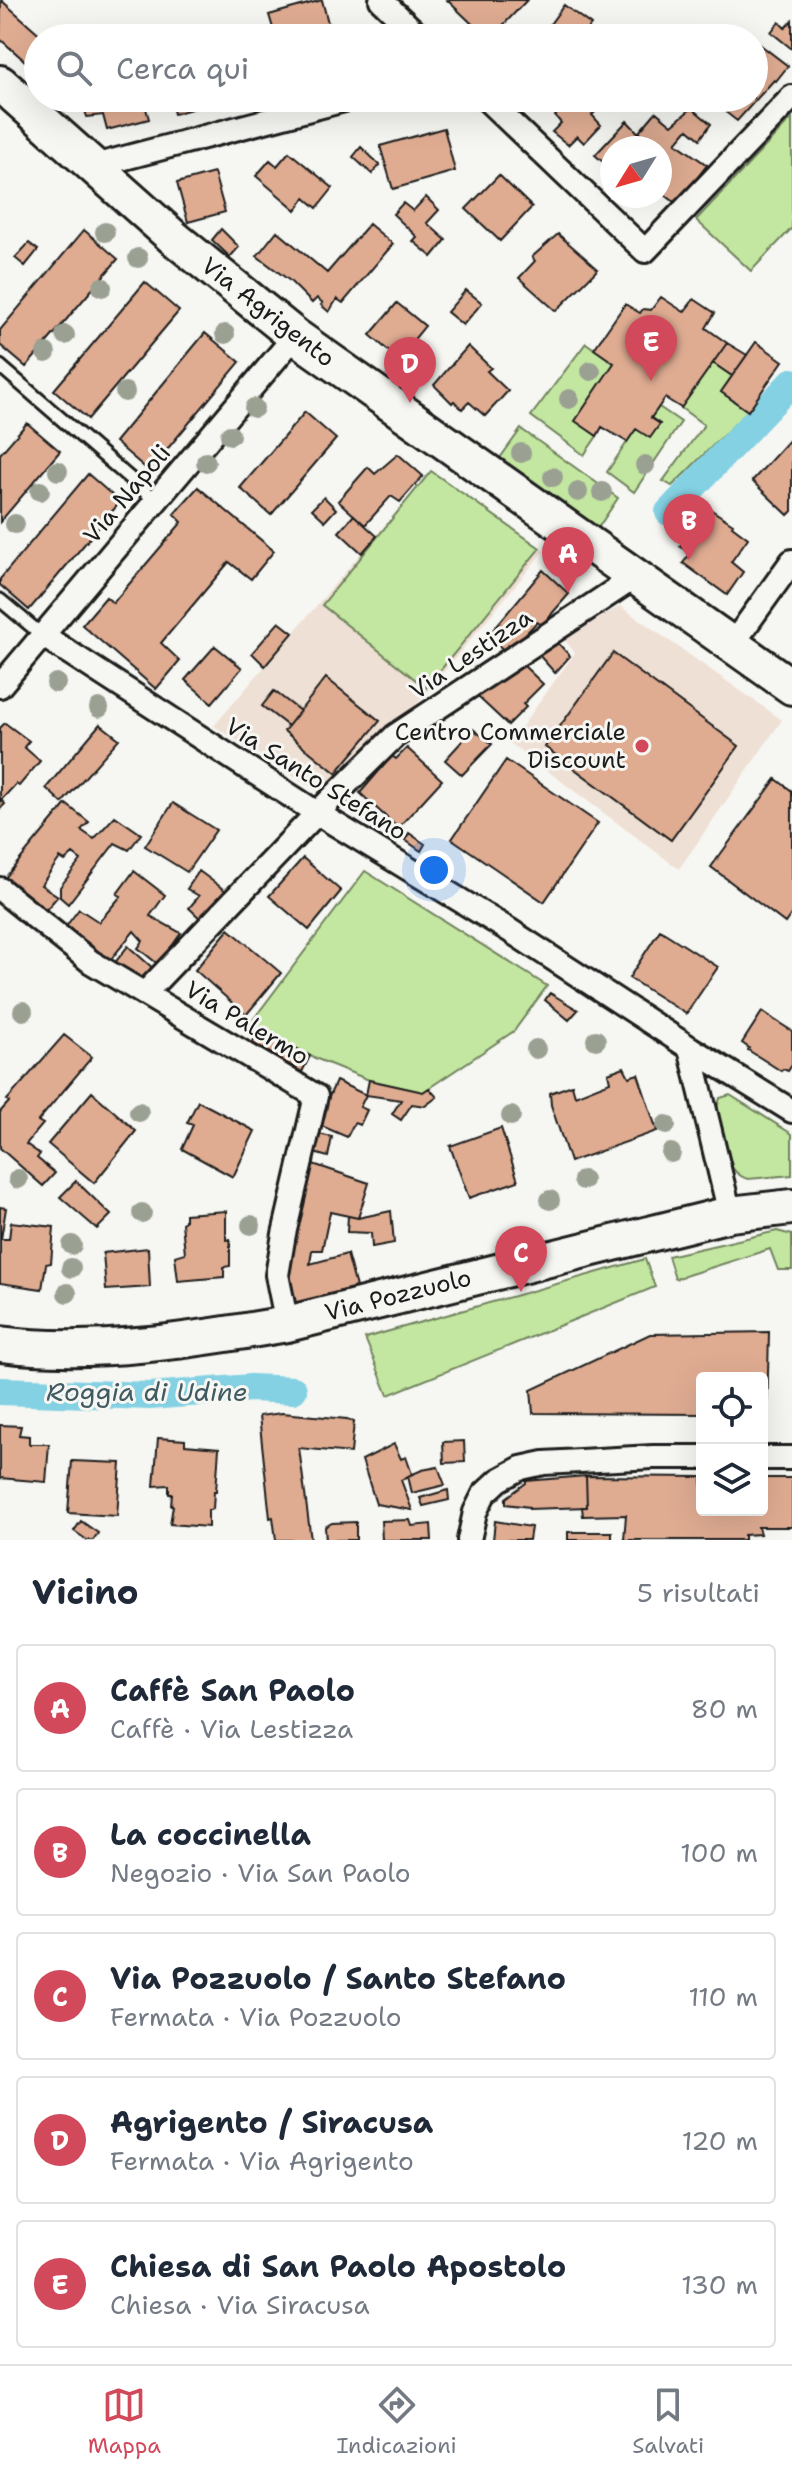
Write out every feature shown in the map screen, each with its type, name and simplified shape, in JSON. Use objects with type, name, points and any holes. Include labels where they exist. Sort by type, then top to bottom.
[{"type":"main road","name":"Via Agrigento","points":[[0,83],[24,104]]},
{"type":"main road","name":"Via Agrigento","points":[[33,112],[174,238],[295,336],[792,687]]},
{"type":"main road","name":"Via Pozzuolo","points":[[0,1344],[137,1346],[213,1337],[287,1324],[730,1214],[792,1207]]},
{"type":"street","points":[[381,0],[406,24]]},
{"type":"street","points":[[500,112],[645,251],[792,97]]},
{"type":"street","points":[[94,166],[299,112]]},
{"type":"street","name":"Via Napoli","points":[[0,686],[295,336]]},
{"type":"street","points":[[732,645],[792,561]]},
{"type":"street","name":"Via Lestizza","points":[[145,993],[395,736],[635,577]]},
{"type":"street","name":"Via Santo Stefano","points":[[42,635],[317,813],[509,930],[792,1111]]},
{"type":"street","name":"Via Palermo","points":[[0,889],[91,962],[316,1096],[277,1275],[287,1324]]},
{"type":"street","points":[[690,1048],[730,1214]]},
{"type":"street","points":[[469,1540],[475,1512],[484,1494],[499,1480],[521,1468],[575,1461],[696,1457]]},
{"type":"street","points":[[768,1458],[792,1458]]},
{"type":"lane","points":[[0,366],[156,501]]},
{"type":"lane","name":"Via Santo Stefano","points":[[0,600],[42,635]]},
{"type":"shaded area","points":[[431,471],[544,551],[408,715],[386,729],[319,792],[214,726]]},
{"type":"shaded area","points":[[620,606],[782,720],[679,869],[510,743],[575,653],[564,639]]},
{"type":"green space","points":[[792,118],[792,228],[751,271],[696,220]]},
{"type":"green space","points":[[586,343],[614,363],[597,436],[584,455],[531,416]]},
{"type":"green space","points":[[713,363],[732,376],[721,392],[748,411],[672,486],[663,481],[704,425],[681,408]]},
{"type":"green space","points":[[659,407],[681,422],[634,492],[607,472],[636,429],[659,424],[651,418]]},
{"type":"green space","points":[[521,429],[618,498],[598,528],[500,458]]},
{"type":"green space","points":[[431,471],[540,548],[426,688],[322,605]]},
{"type":"green space","points":[[365,871],[547,986],[514,1031],[423,1092],[369,1080],[310,1056],[250,1024]]},
{"type":"green space","points":[[730,1095],[792,1134],[792,1175],[748,1179],[733,1168],[725,1150],[717,1108],[720,1098]]},
{"type":"green space","points":[[777,1231],[792,1235],[792,1270],[778,1270],[770,1249],[675,1279],[668,1256]]},
{"type":"green space","points":[[645,1259],[655,1287],[388,1395],[365,1338]]},
{"type":"building","points":[[1,0],[28,24],[24,24],[24,60],[0,39]]},
{"type":"building","points":[[322,0],[328,24],[272,24],[269,15]]},
{"type":"building","points":[[447,0],[527,0],[504,24],[472,24]]},
{"type":"building","points":[[564,5],[590,24],[550,24]]},
{"type":"building","points":[[792,20],[792,49],[771,32],[779,22],[785,28]]},
{"type":"building","points":[[768,51],[788,66],[768,87]]},
{"type":"building","points":[[85,112],[147,112],[149,119],[107,130],[103,115],[87,117]]},
{"type":"building","points":[[559,112],[595,112],[592,115],[601,125],[584,143],[577,136],[568,145],[552,132],[561,123],[555,116]]},
{"type":"building","points":[[656,112],[672,125],[687,112],[697,112],[711,124],[700,139],[688,129],[676,143],[707,165],[677,204],[672,200],[672,136],[643,136],[639,132]]},
{"type":"building","points":[[725,112],[745,112],[737,121]]},
{"type":"building","points":[[627,121],[641,136],[613,136]]},
{"type":"building","points":[[444,128],[455,171],[393,189],[380,146]]},
{"type":"building","points":[[361,147],[380,165],[372,174],[353,157]]},
{"type":"building","points":[[289,152],[333,188],[317,208],[305,198],[296,210],[256,176],[270,160],[277,166]]},
{"type":"building","points":[[214,173],[225,212],[188,222],[177,183]]},
{"type":"building","points":[[499,175],[532,207],[500,241],[466,209]]},
{"type":"building","points":[[426,197],[439,210],[427,223],[446,240],[432,257],[413,241],[417,237],[393,214],[403,203],[413,211]]},
{"type":"building","points":[[369,224],[393,244],[343,303],[337,299],[329,312],[317,298],[312,303],[290,281],[257,256],[277,231],[327,273]]},
{"type":"building","points":[[221,229],[239,247],[230,257],[212,240]]},
{"type":"building","points":[[84,230],[118,259],[26,367],[0,345],[0,330]]},
{"type":"building","points":[[558,234],[598,269],[556,311],[519,278],[535,261],[532,257]]},
{"type":"building","points":[[29,243],[38,250],[25,266],[15,258]]},
{"type":"building","points":[[145,282],[179,311],[88,419],[54,390]]},
{"type":"building","points":[[466,290],[482,303],[463,325],[447,312]]},
{"type":"building","points":[[661,297],[684,312],[694,299],[715,313],[706,328],[727,343],[681,408],[665,398],[651,418],[660,424],[650,438],[636,429],[627,442],[602,427],[597,436],[575,421],[614,363],[594,349],[625,304],[640,313],[643,309],[651,310]]},
{"type":"building","points":[[397,303],[425,326],[398,359],[370,335]]},
{"type":"building","points":[[205,333],[240,362],[149,471],[115,442]]},
{"type":"building","points":[[756,342],[783,361],[748,411],[721,392]]},
{"type":"building","points":[[727,343],[747,355],[732,376],[713,363]]},
{"type":"building","points":[[468,346],[491,368],[487,371],[508,391],[485,416],[469,402],[462,409],[454,401],[452,403],[434,385]]},
{"type":"building","points":[[305,412],[336,439],[271,515],[240,488]]},
{"type":"building","points":[[27,423],[60,451],[0,522],[0,454]]},
{"type":"building","points":[[792,437],[792,511],[788,515],[752,481]]},
{"type":"building","points":[[398,454],[423,476],[400,502],[391,496],[365,525],[338,501],[368,467],[375,474]]},
{"type":"building","points":[[88,474],[120,502],[29,610],[0,585],[0,579]]},
{"type":"building","points":[[198,487],[274,551],[251,579],[229,562],[161,643],[180,661],[156,689],[82,625],[106,597],[113,603],[182,522],[174,514]]},
{"type":"building","points":[[324,497],[336,509],[325,521],[312,509]]},
{"type":"building","points":[[710,509],[748,538],[731,562],[743,572],[727,595],[683,563],[690,554],[680,546]]},
{"type":"building","points":[[354,515],[377,536],[362,553],[339,532]]},
{"type":"building","points":[[543,570],[569,594],[542,625],[537,622],[507,653],[488,636]]},
{"type":"building","points":[[279,622],[293,633],[265,666],[252,653]]},
{"type":"building","points":[[558,643],[570,656],[555,673],[538,654]]},
{"type":"building","points":[[215,646],[242,668],[212,703],[185,680]]},
{"type":"building","name":"Centro Commerciale Discount","points":[[613,653],[739,746],[671,840],[545,747]]},
{"type":"building","points":[[516,665],[520,668],[523,665],[543,684],[508,725],[478,697]]},
{"type":"building","points":[[326,678],[380,721],[336,773],[284,731]]},
{"type":"building","points":[[274,691],[300,711],[288,726],[262,706]]},
{"type":"building","points":[[5,723],[29,741],[24,747],[40,761],[19,786],[16,784],[1,800],[5,804],[0,809],[0,728]]},
{"type":"building","points":[[100,724],[119,739],[62,803],[46,788]]},
{"type":"building","points":[[473,729],[492,744],[462,775],[445,760]]},
{"type":"building","points":[[407,748],[442,780],[398,828],[360,793],[392,756],[396,759]]},
{"type":"building","points":[[506,760],[598,823],[544,902],[452,839]]},
{"type":"building","points":[[776,779],[792,791],[792,913],[785,923],[711,867]]},
{"type":"building","points":[[173,803],[216,830],[187,872],[145,846]]},
{"type":"building","points":[[66,804],[89,822],[81,830],[94,839],[115,816],[141,834],[129,850],[115,843],[68,904],[60,897],[60,887],[81,860],[73,854],[65,861],[60,858],[41,885],[58,896],[44,912],[4,879]]},
{"type":"building","points":[[409,833],[425,844],[421,851],[405,840]]},
{"type":"building","points":[[303,858],[341,891],[309,930],[269,896]]},
{"type":"building","points":[[134,871],[165,895],[150,916],[181,933],[159,965],[138,948],[143,941],[134,931],[107,964],[61,933],[79,909],[99,922],[121,896],[117,894]]},
{"type":"building","points":[[199,871],[230,894],[203,921],[189,908],[199,896],[187,889]]},
{"type":"building","points":[[229,929],[281,973],[246,1015],[195,970]]},
{"type":"building","points":[[660,930],[718,967],[686,1014],[629,978]]},
{"type":"building","points":[[128,946],[155,970],[141,982],[114,964]]},
{"type":"building","points":[[550,993],[578,1010],[569,1020],[545,1000]]},
{"type":"building","points":[[762,1012],[792,1031],[792,1065],[788,1071],[781,1071],[742,1043]]},
{"type":"building","points":[[260,1030],[272,1038],[265,1050],[252,1043]]},
{"type":"building","points":[[64,1035],[92,1057],[38,1121],[43,1124],[26,1144],[40,1154],[37,1158],[55,1173],[43,1186],[0,1148],[0,1112]]},
{"type":"building","points":[[273,1036],[310,1056],[302,1072],[265,1050]]},
{"type":"building","points":[[624,1067],[629,1077],[638,1074],[657,1131],[570,1162],[550,1093],[572,1085],[575,1096],[610,1082],[608,1073]]},
{"type":"building","points":[[369,1080],[423,1092],[429,1088],[437,1097],[425,1106],[412,1104],[401,1120],[392,1114],[401,1100],[366,1095]]},
{"type":"building","points":[[336,1081],[366,1095],[360,1107],[367,1110],[360,1125],[354,1123],[347,1137],[317,1124]]},
{"type":"building","points":[[92,1092],[136,1131],[94,1183],[48,1144]]},
{"type":"building","points":[[198,1101],[255,1131],[233,1177],[182,1149],[193,1125],[187,1123]]},
{"type":"building","points":[[501,1128],[518,1181],[469,1198],[450,1146]]},
{"type":"building","points":[[318,1134],[332,1137],[328,1157],[314,1153]]},
{"type":"building","points":[[310,1163],[369,1183],[358,1218],[330,1212],[322,1250],[312,1250],[310,1264],[347,1254],[356,1287],[294,1305],[287,1272]]},
{"type":"building","points":[[76,1181],[111,1215],[97,1229],[60,1197]]},
{"type":"building","points":[[0,1207],[6,1208],[1,1239],[9,1239],[11,1222],[54,1227],[51,1263],[46,1264],[42,1289],[0,1283]]},
{"type":"building","points":[[226,1211],[230,1266],[224,1267],[224,1277],[178,1281],[175,1256],[185,1253],[182,1223],[185,1214]]},
{"type":"building","points":[[391,1211],[394,1243],[372,1247],[371,1233],[347,1232],[348,1216],[358,1218]]},
{"type":"building","points":[[148,1248],[150,1287],[106,1290],[103,1253]]},
{"type":"building","points":[[769,1332],[768,1374],[696,1372],[696,1414],[533,1413],[531,1390],[650,1334]]},
{"type":"building","points":[[282,1413],[354,1422],[351,1453],[299,1448],[311,1540],[276,1540],[273,1517],[270,1518],[259,1416]]},
{"type":"building","points":[[0,1425],[21,1426],[19,1435],[29,1436],[29,1444],[49,1444],[46,1482],[0,1478]]},
{"type":"building","points":[[158,1438],[185,1440],[185,1445],[219,1448],[216,1491],[213,1509],[208,1510],[208,1527],[170,1524],[173,1506],[169,1485],[154,1486]]},
{"type":"building","points":[[464,1441],[465,1462],[444,1463],[443,1442]]},
{"type":"building","points":[[394,1444],[401,1459],[406,1457],[412,1474],[401,1480],[412,1510],[376,1504],[362,1460]]},
{"type":"building","points":[[72,1461],[121,1463],[117,1516],[68,1513]]},
{"type":"building","points":[[438,1467],[445,1485],[412,1493],[408,1476]]},
{"type":"building","points":[[586,1476],[587,1507],[529,1509],[506,1504],[506,1498],[526,1481]]},
{"type":"building","points":[[586,1476],[696,1477],[696,1516],[768,1516],[768,1478],[792,1478],[792,1527],[758,1527],[760,1534],[744,1535],[744,1540],[624,1540],[626,1515],[583,1516],[582,1507],[587,1507]]},
{"type":"building","points":[[448,1490],[449,1500],[423,1506],[420,1498]]},
{"type":"building","points":[[410,1520],[412,1526],[431,1524],[432,1540],[382,1540],[381,1521]]},
{"type":"building","points":[[81,1521],[98,1533],[93,1540],[87,1540],[74,1531]]},
{"type":"building","points":[[495,1521],[531,1527],[529,1540],[493,1540]]},
{"type":"building","points":[[356,1522],[356,1540],[326,1540],[325,1527],[332,1523]]},
{"type":"building","points":[[568,1532],[612,1532],[612,1540],[568,1540]]},
{"type":"waterway","points":[[669,512],[792,382]]},
{"type":"waterway","name":"Roggia di Udine","points":[[0,1391],[150,1396],[251,1388],[293,1390]]},
{"type":"place","name":"Chiesa di San Paolo Apostolo","points":[[651,381]]},
{"type":"place","name":"Agrigento / Siracusa","points":[[410,403]]},
{"type":"place","name":"La coccinella","points":[[689,560]]},
{"type":"place","name":"Caffè San Paolo","points":[[568,593]]},
{"type":"place","name":"Centro Commerciale Discount","points":[[642,746]]},
{"type":"place","name":"Via Pozzuolo / Santo Stefano","points":[[521,1292]]}]
